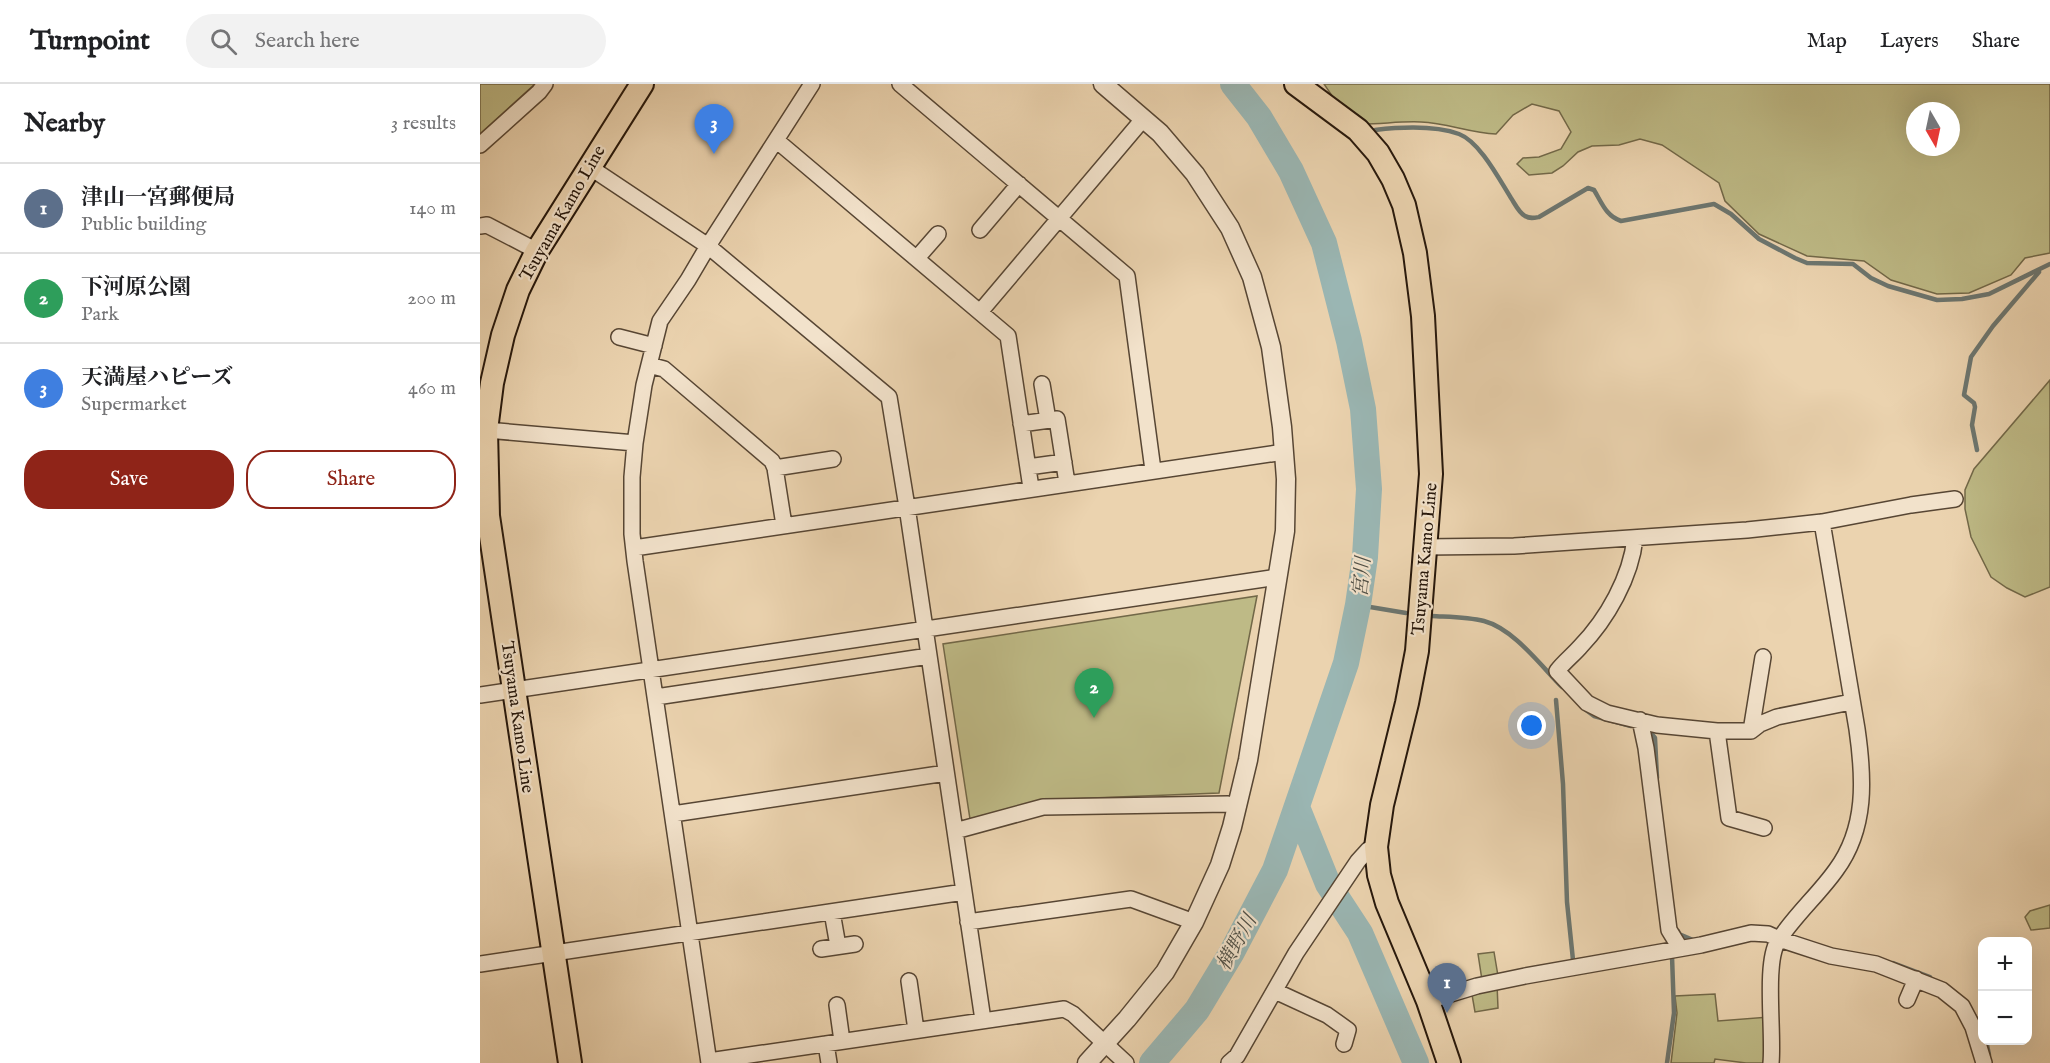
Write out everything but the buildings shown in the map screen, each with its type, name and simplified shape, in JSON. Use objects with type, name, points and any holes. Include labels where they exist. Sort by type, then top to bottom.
[{"type":"main road","name":"Tsuyama Kamo Line","points":[[570,1063],[513,689],[483,468],[492,383],[503,335],[518,290],[537,251],[588,166],[642,84]]},
{"type":"main road","name":"Tsuyama Kamo Line","points":[[1296,84],[1358,130],[1378,153],[1404,205],[1413,241],[1420,292],[1431,474],[1417,651],[1405,713],[1367,854],[1379,875],[1387,903],[1428,1001],[1449,1063]]},
{"type":"street","points":[[480,145],[545,84]]},
{"type":"street","points":[[812,84],[660,321],[649,365],[635,443],[632,477],[634,548],[709,1062],[1064,1009],[1073,1014],[1116,1053]]},
{"type":"street","points":[[900,84],[1127,276],[1153,470]]},
{"type":"street","points":[[1087,1063],[1116,1053],[1194,922],[1220,865],[1238,806],[1248,760],[1285,531],[1286,479],[1271,347],[1252,277],[1230,228],[1195,174],[1160,133],[1103,84]]},
{"type":"street","points":[[980,312],[1143,118]]},
{"type":"street","points":[[776,140],[1008,336],[1031,488]]},
{"type":"street","points":[[588,166],[708,246],[889,398],[983,1020]]},
{"type":"street","points":[[980,230],[1019,184]]},
{"type":"street","points":[[480,226],[488,225],[537,251]]},
{"type":"street","points":[[917,258],[938,234]]},
{"type":"street","points":[[619,337],[654,346]]},
{"type":"street","points":[[649,365],[664,369],[772,461],[784,525]]},
{"type":"street","points":[[1042,384],[1048,420]]},
{"type":"street","points":[[1021,424],[1057,419],[1067,483]]},
{"type":"street","points":[[486,430],[635,443]]},
{"type":"street","points":[[634,548],[1284,452]]},
{"type":"street","points":[[775,468],[833,459]]},
{"type":"street","points":[[1028,468],[1064,462]]},
{"type":"street","points":[[1424,547],[1490,547],[1635,538],[1822,522],[1911,504],[1955,499]]},
{"type":"street","points":[[1771,1063],[1773,956],[1782,936],[1837,870],[1859,821],[1862,802],[1861,757],[1822,522]]},
{"type":"street","points":[[1635,538],[1633,555],[1615,597],[1594,630],[1557,670],[1587,703],[1642,726],[1657,725],[1717,731],[1751,730],[1777,717],[1851,702]]},
{"type":"street","points":[[480,694],[1278,577]]},
{"type":"street","points":[[656,698],[929,656]]},
{"type":"street","points":[[1751,730],[1763,657]]},
{"type":"street","points":[[1642,726],[1669,930],[1680,948]]},
{"type":"street","points":[[1717,731],[1729,818],[1764,828]]},
{"type":"street","points":[[673,814],[946,773]]},
{"type":"street","points":[[955,831],[1043,807],[1228,804],[1238,806]]},
{"type":"street","points":[[1234,1061],[1296,953],[1367,854]]},
{"type":"street","points":[[480,964],[964,892]]},
{"type":"street","points":[[968,922],[1131,899],[1194,922]]},
{"type":"street","points":[[832,912],[838,946]]},
{"type":"street","points":[[1428,1001],[1477,986],[1701,945],[1751,933],[1768,934],[1782,936],[1831,956],[1876,964],[1942,990],[1962,1006],[1973,1027],[1984,1063]]},
{"type":"street","points":[[821,949],[855,944]]},
{"type":"street","points":[[1907,1000],[1916,979]]},
{"type":"street","points":[[909,981],[916,1030]]},
{"type":"street","points":[[1275,991],[1339,1022],[1348,1030],[1344,1044]]},
{"type":"street","points":[[837,1005],[842,1041]]},
{"type":"street","points":[[826,1044],[829,1063]]},
{"type":"shaded area","points":[[480,84],[535,84],[480,134]]},
{"type":"shaded area","points":[[1324,84],[2050,84],[2050,253],[2025,258],[2011,275],[1969,293],[1937,294],[1891,280],[1864,261],[1807,256],[1759,234],[1725,201],[1719,183],[1662,145],[1640,139],[1619,145],[1592,146],[1578,152],[1552,173],[1529,175],[1517,164],[1523,158],[1539,157],[1561,149],[1571,132],[1559,111],[1532,104],[1513,115],[1496,134],[1421,122],[1363,124],[1337,103]]},
{"type":"shaded area","points":[[2050,380],[2050,587],[2025,597],[1991,577],[1971,537],[1965,509],[1965,490],[1974,469]]},
{"type":"shaded area","points":[[1257,596],[1219,793],[1041,800],[970,819],[943,644]]},
{"type":"shaded area","points":[[2050,905],[2050,928],[2031,930],[2025,917],[2030,911]]},
{"type":"shaded area","points":[[1494,952],[1498,976],[1482,980],[1478,954]]},
{"type":"shaded area","points":[[1497,984],[1498,1008],[1475,1012],[1471,989]]},
{"type":"shaded area","points":[[1715,994],[1718,1021],[1769,1017],[1767,1063],[1715,1059],[1714,1063],[1671,1063],[1677,1013],[1675,996]]},
{"type":"waterway","name":"宮川","points":[[1152,1063],[1197,1010],[1232,952],[1275,870],[1346,663],[1365,557],[1369,489],[1363,409],[1349,341],[1324,243],[1291,171],[1259,117],[1233,84]]},
{"type":"waterway","points":[[1375,130],[1428,128],[1449,131],[1467,138],[1482,153],[1519,211],[1529,218],[1539,217],[1588,188],[1594,190],[1608,212],[1621,221],[1714,204],[1731,214],[1759,239],[1795,258],[1807,263],[1853,264],[1871,278],[1888,286],[1937,300],[1962,299],[1989,294],[2050,264]]},
{"type":"waterway","points":[[1977,450],[1972,425],[1975,407],[1974,403],[1964,395],[1971,357],[1993,326],[2039,272]]},
{"type":"waterway","points":[[1358,605],[1406,613]]},
{"type":"waterway","points":[[1432,616],[1472,619],[1495,625],[1526,649],[1562,687]]},
{"type":"waterway","points":[[1556,700],[1563,784],[1567,902],[1573,960]]},
{"type":"waterway","points":[[1586,710],[1594,716],[1631,726]]},
{"type":"waterway","points":[[1648,729],[1655,738],[1657,778]]},
{"type":"waterway","name":"宮川","points":[[1297,807],[1328,884],[1360,933],[1416,1063]]},
{"type":"waterway","points":[[1678,931],[1679,934],[1693,940]]},
{"type":"waterway","points":[[1667,1063],[1674,1013],[1672,956]]},
{"type":"waterway","points":[[1893,963],[1930,977]]},
{"type":"waterway","points":[[1974,1015],[1978,1023]]},
{"type":"waterway","points":[[1987,1045],[1989,1055]]},
{"type":"place","name":"天満屋ハピーズ","points":[[714,154]]},
{"type":"place","name":"下河原公園","points":[[1094,718]]},
{"type":"place","name":"津山一宮郵便局","points":[[1447,1013]]},
{"type":"water label","name":"横野川","points":[[1236,942]]}]
